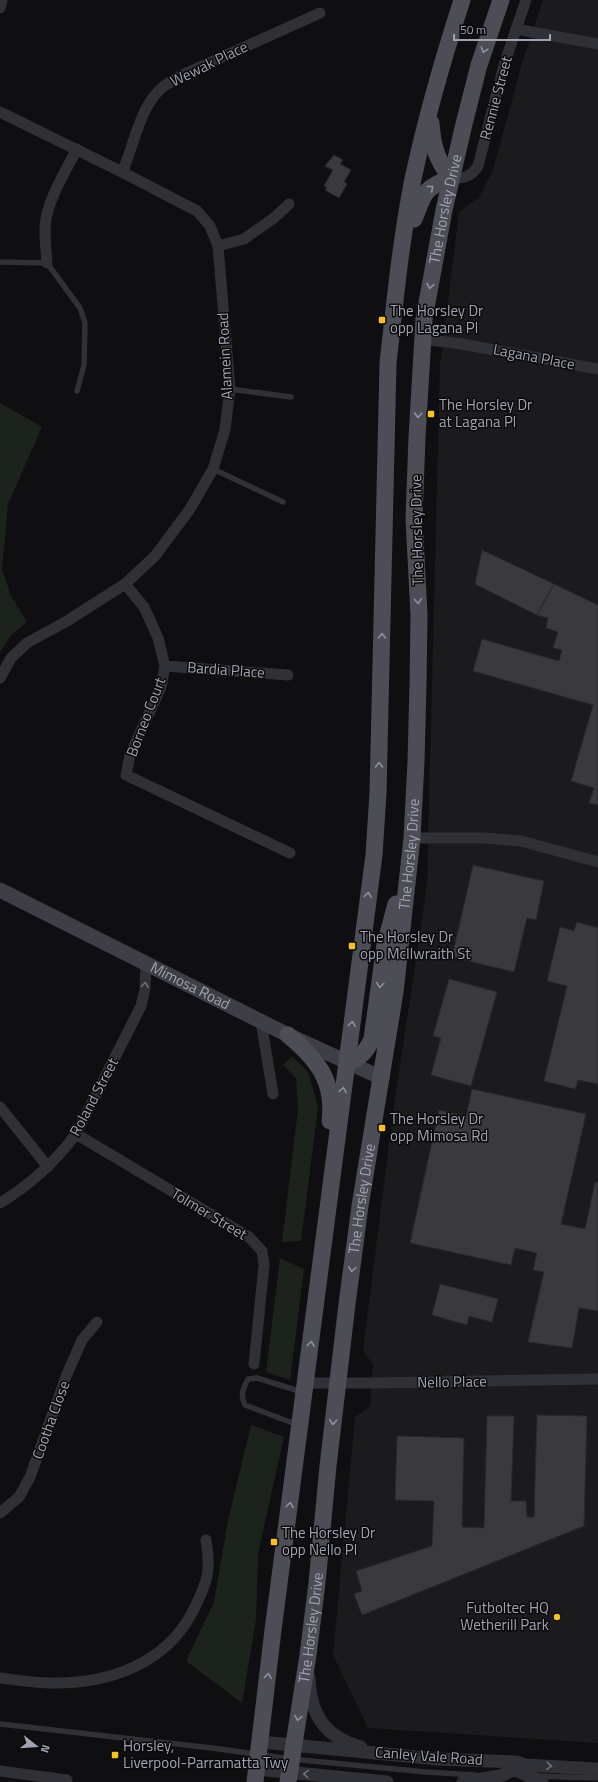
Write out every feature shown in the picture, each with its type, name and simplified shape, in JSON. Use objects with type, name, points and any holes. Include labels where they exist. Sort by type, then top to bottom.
[{"type":"main road","name":"The Horsley Drive","points":[[257,1762],[374,855],[378,793],[388,363],[395,293],[413,180],[430,107],[462,0]]},
{"type":"main road","name":"The Horsley Drive","points":[[290,1765],[308,1655],[317,1583],[337,1383],[360,1206],[395,992],[412,838],[419,616],[414,519],[422,340],[429,288],[451,178],[480,65],[501,0]]},
{"type":"main road","points":[[402,247],[426,190],[435,184],[451,178],[440,164],[435,154],[432,138],[430,107]]},
{"type":"main road","points":[[347,1063],[358,1059],[368,1050],[372,1039],[385,945],[395,911],[399,883],[412,838]]},
{"type":"main road","name":"Mimosa Road","points":[[0,890],[288,1035],[382,1078]]},
{"type":"main road","points":[[288,1035],[308,1051],[326,1079],[330,1095],[332,1109],[325,1160],[326,1229]]},
{"type":"street","points":[[0,8],[2,0]]},
{"type":"street","name":"Rennie Street","points":[[451,178],[459,179],[466,177],[473,173],[478,166],[504,65],[526,0]]},
{"type":"street","name":"Wewak Place","points":[[122,172],[130,154],[141,120],[151,100],[163,87],[180,76],[320,13]]},
{"type":"street","points":[[516,29],[598,44]]},
{"type":"street","name":"Alamein Road","points":[[0,112],[198,211],[210,226],[218,246],[230,389],[225,430],[213,469],[176,531],[155,556],[125,584],[67,621],[27,643],[11,658],[0,678]]},
{"type":"street","points":[[47,263],[45,234],[47,215],[56,190],[76,149]]},
{"type":"street","points":[[218,246],[244,239],[274,218],[289,204]]},
{"type":"street","name":"Lagana Place","points":[[422,340],[462,344],[598,369]]},
{"type":"street","name":"Borneo Court","points":[[125,584],[144,607],[158,638],[165,666],[161,687],[130,755],[126,775],[290,853]]},
{"type":"street","name":"Bardia Place","points":[[165,666],[288,675]]},
{"type":"street","points":[[412,838],[484,838],[521,841],[598,862]]},
{"type":"street","name":"Roland Street","points":[[0,1203],[20,1191],[48,1167],[64,1150],[76,1134],[141,1006],[145,989],[146,964]]},
{"type":"street","points":[[261,1021],[273,1094]]},
{"type":"street","points":[[0,1106],[48,1167]]},
{"type":"street","name":"Tolmer Street","points":[[76,1134],[250,1237],[262,1251],[264,1265],[254,1364]]},
{"type":"street","name":"Cootha Close","points":[[0,1513],[19,1497],[30,1477],[67,1374],[82,1340],[97,1322]]},
{"type":"street","name":"Nello Place","points":[[305,1388],[337,1383],[598,1379]]},
{"type":"street","points":[[0,1678],[51,1683],[99,1679],[128,1670],[151,1660],[171,1642],[189,1619],[205,1587],[210,1562],[206,1540]]},
{"type":"street","points":[[308,1655],[309,1684],[312,1702],[321,1723],[336,1737],[348,1743],[402,1755]]},
{"type":"street","name":"Canley Vale Road","points":[[257,1762],[290,1765],[402,1755],[438,1759],[517,1762],[522,1770],[598,1769]]},
{"type":"street","name":"Canley Vale Road","points":[[257,1762],[290,1765],[387,1782]]},
{"type":"street","points":[[463,1782],[500,1776],[522,1770],[542,1782]]},
{"type":"street","points":[[0,1771],[67,1780]]},
{"type":"lane","points":[[0,262],[47,263],[80,308],[84,323],[84,364],[77,391]]},
{"type":"lane","points":[[230,389],[291,396]]},
{"type":"lane","points":[[213,469],[282,502]]},
{"type":"lane","points":[[300,1425],[245,1405],[242,1398],[243,1389],[248,1379],[257,1378],[305,1388]]},
{"type":"lane","points":[[0,1724],[196,1746],[257,1762]]},
{"type":"lane","points":[[290,1765],[500,1776]]},
{"type":"lane","points":[[522,1770],[598,1778]]},
{"type":"shaded area","points":[[543,0],[598,0],[598,1743],[368,1728],[333,1655],[355,1417],[370,1406],[373,1364],[363,1351],[393,1112],[427,885],[440,365],[459,212],[479,197],[493,170],[522,63]]},
{"type":"shaded area","points":[[0,403],[42,427],[8,504],[2,569],[11,596],[27,622],[12,634],[0,652]]},
{"type":"shaded area","points":[[292,1056],[308,1072],[318,1107],[301,1241],[282,1242],[298,1110],[296,1078],[283,1065]]},
{"type":"shaded area","points":[[280,1258],[304,1269],[290,1380],[266,1372]]},
{"type":"shaded area","points":[[251,1425],[284,1437],[258,1554],[256,1619],[242,1703],[186,1661],[214,1602],[228,1520]]},
{"type":"building","points":[[334,155],[343,160],[340,164],[351,170],[344,182],[347,184],[339,198],[325,190],[327,187],[324,186],[333,170],[325,166]]},
{"type":"building","points":[[482,550],[554,584],[537,615],[475,584]]},
{"type":"building","points":[[554,584],[598,605],[598,805],[589,803],[594,788],[571,781],[593,705],[473,671],[482,639],[559,661],[562,650],[553,648],[558,632],[546,628],[548,618],[537,615]]},
{"type":"building","points":[[473,865],[544,881],[536,920],[527,918],[514,972],[452,957]]},
{"type":"building","points":[[577,922],[598,928],[598,1084],[578,1080],[575,1089],[544,1081],[567,986],[547,981],[560,927],[574,931]]},
{"type":"building","points":[[449,979],[497,992],[471,1086],[431,1075],[441,1038],[433,1036]]},
{"type":"building","points":[[472,1089],[586,1114],[561,1224],[585,1229],[595,1182],[598,1183],[598,1311],[579,1308],[572,1348],[528,1342],[544,1272],[533,1270],[537,1253],[515,1248],[511,1265],[410,1243],[439,1110],[466,1116]]},
{"type":"building","points":[[440,1284],[498,1299],[492,1322],[469,1316],[467,1325],[432,1315]]},
{"type":"building","points":[[537,1415],[587,1416],[584,1526],[362,1615],[354,1594],[362,1591],[356,1571],[432,1546],[434,1501],[395,1500],[397,1436],[464,1438],[462,1527],[484,1528],[487,1416],[514,1416],[511,1501],[526,1501],[527,1517],[534,1517]]},
{"type":"place","name":"The Horsley Dr opp Lagana Pl","points":[[382,320]]},
{"type":"place","name":"The Horsley Dr at Lagana Pl","points":[[431,414]]},
{"type":"place","name":"The Horsley Dr opp McIlwraith St","points":[[352,946]]},
{"type":"place","name":"The Horsley Dr opp Mimosa Rd","points":[[382,1128]]},
{"type":"place","name":"The Horsley Dr opp Nello Pl","points":[[274,1542]]},
{"type":"place","name":"Futboltec HQ Wetherill Park","points":[[557,1617]]},
{"type":"place","name":"Horsley, Liverpool-Parramatta Twy","points":[[115,1755]]}]
